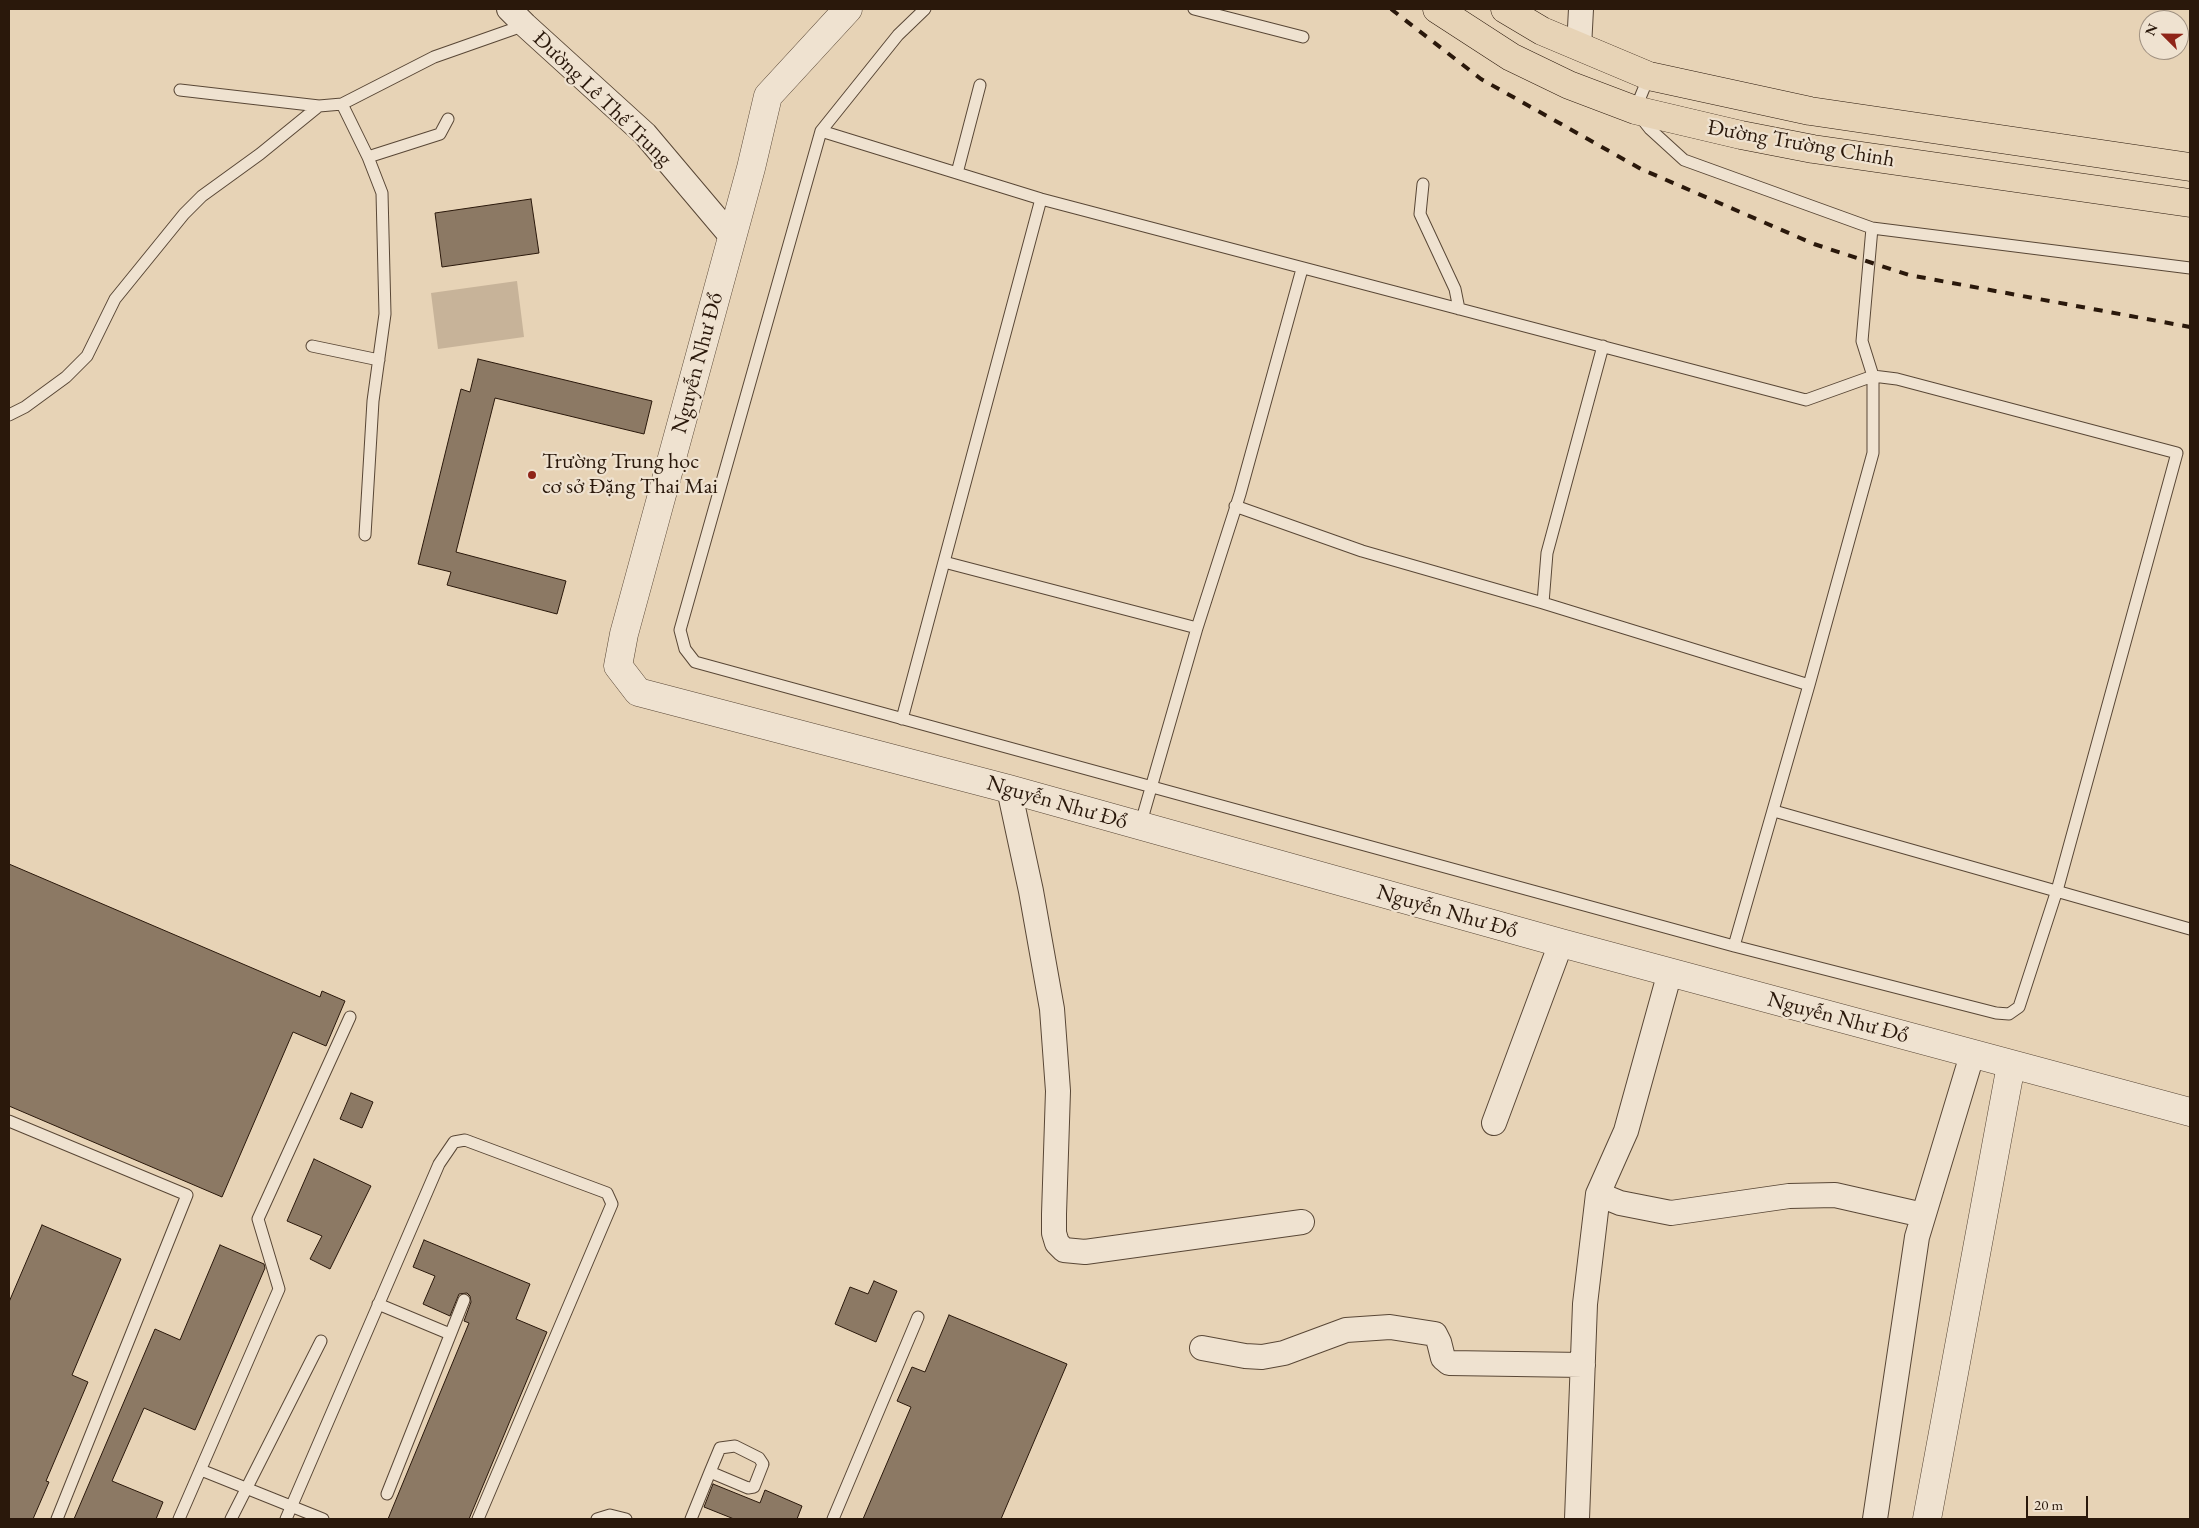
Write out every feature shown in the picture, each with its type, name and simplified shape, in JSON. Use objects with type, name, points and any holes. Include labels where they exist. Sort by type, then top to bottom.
[{"type":"highway","name":"Đường Trường Chinh","points":[[1437,9],[1511,57],[1569,85],[1635,110],[1741,135],[1813,149],[2190,203]]},
{"type":"highway","name":"Đường Trường Chinh","points":[[1505,9],[1542,31],[1649,76],[1810,111],[2190,167]]},
{"type":"street","name":"Nguyễn Như Đổ","points":[[848,9],[768,96],[751,168],[626,625],[618,666],[638,692],[1008,789],[1561,943],[2190,1112]]},
{"type":"street","points":[[1578,47],[1581,9]]},
{"type":"street","name":"Đường Lê Thế Trung","points":[[517,17],[645,134],[732,236]]},
{"type":"street","points":[[1008,789],[1031,891],[1052,1009],[1058,1091],[1054,1214],[1054,1233],[1057,1243],[1064,1250],[1085,1252],[1302,1222]]},
{"type":"street","points":[[1494,1123],[1561,943]]},
{"type":"street","points":[[1577,1519],[1585,1304],[1598,1194],[1626,1131],[1670,972]]},
{"type":"street","points":[[1876,1519],[1917,1237],[1972,1054]]},
{"type":"street","points":[[1927,1519],[2011,1065]]},
{"type":"street","points":[[1598,1194],[1620,1203],[1671,1213],[1789,1196],[1835,1195],[1923,1216]]},
{"type":"street","points":[[1202,1348],[1245,1356],[1262,1357],[1284,1353],[1346,1330],[1390,1327],[1434,1334],[1439,1342],[1444,1358],[1449,1363],[1583,1365]]},
{"type":"lane","points":[[821,131],[1042,199],[1302,269],[1806,400],[1873,376],[1897,379],[2177,453],[2057,891],[2019,1007],[2009,1014],[1996,1013],[1734,946],[695,662],[685,649],[680,630],[821,131],[898,35],[925,9]]},
{"type":"lane","points":[[1194,9],[1303,37]]},
{"type":"lane","points":[[180,90],[319,106],[342,104],[517,17]]},
{"type":"lane","points":[[1649,76],[1635,110],[1650,128],[1684,160],[1872,228],[2190,268]]},
{"type":"lane","points":[[957,173],[980,85]]},
{"type":"lane","points":[[342,104],[368,157],[382,193],[386,314],[373,401],[365,535]]},
{"type":"lane","points":[[9,415],[25,407],[66,377],[87,356],[115,299],[184,214],[202,196],[260,154],[319,106]]},
{"type":"lane","points":[[368,157],[440,134],[448,119]]},
{"type":"lane","points":[[1424,184],[1420,214],[1455,289],[1459,309]]},
{"type":"lane","points":[[902,719],[1042,199]]},
{"type":"lane","points":[[1734,946],[1774,811],[1873,453],[1873,376],[1862,341],[1872,228]]},
{"type":"lane","points":[[1140,826],[1197,628],[1234,506],[1240,494],[1302,269]]},
{"type":"lane","points":[[312,346],[379,360]]},
{"type":"lane","points":[[1543,603],[1547,553],[1603,346]]},
{"type":"lane","points":[[1234,506],[1362,551],[1543,603],[1809,685]]},
{"type":"lane","points":[[944,562],[1197,628]]},
{"type":"lane","points":[[1774,811],[2190,929]]},
{"type":"lane","points":[[179,1519],[279,1288],[258,1219],[350,1017]]},
{"type":"lane","points":[[9,1121],[187,1195],[57,1519]]},
{"type":"lane","points":[[286,1519],[438,1164],[454,1142],[465,1140],[607,1193],[612,1204],[478,1519]]},
{"type":"lane","points":[[387,1494],[464,1300]]},
{"type":"lane","points":[[378,1304],[450,1334]]},
{"type":"lane","points":[[833,1519],[918,1317]]},
{"type":"lane","points":[[231,1519],[321,1342]]},
{"type":"lane","points":[[690,1519],[720,1448],[735,1446],[759,1458],[763,1464],[754,1487],[748,1488],[710,1472]]},
{"type":"lane","points":[[201,1470],[323,1519]]},
{"type":"lane","points":[[597,1519],[610,1515],[626,1519]]},
{"type":"shaded area","points":[[517,281],[524,337],[438,349],[431,293]]},
{"type":"building","points":[[531,199],[539,253],[442,267],[435,213]]},
{"type":"building","points":[[478,359],[652,401],[644,434],[495,398],[456,552],[566,581],[557,614],[447,585],[451,572],[418,564],[461,389],[470,392]]},
{"type":"building","points":[[9,864],[320,997],[322,991],[345,1001],[326,1046],[293,1032],[222,1197],[9,1106]]},
{"type":"building","points":[[351,1093],[373,1102],[362,1128],[340,1119]]},
{"type":"building","points":[[314,1159],[371,1186],[330,1269],[310,1259],[322,1236],[287,1221]]},
{"type":"building","points":[[42,1225],[121,1259],[72,1375],[88,1382],[46,1481],[49,1482],[33,1519],[9,1519],[9,1302]]},
{"type":"building","points":[[424,1240],[530,1284],[516,1319],[547,1332],[469,1519],[388,1519],[469,1323],[464,1321],[471,1302],[470,1296],[467,1293],[459,1294],[450,1316],[423,1304],[435,1276],[413,1267]]},
{"type":"building","points":[[220,1245],[264,1264],[265,1268],[195,1430],[144,1408],[112,1481],[163,1502],[156,1519],[74,1519],[155,1329],[180,1340]]},
{"type":"building","points":[[874,1281],[897,1291],[876,1342],[835,1324],[850,1287],[868,1294]]},
{"type":"building","points":[[949,1315],[1067,1364],[1001,1519],[863,1519],[911,1407],[897,1401],[912,1367],[925,1372]]},
{"type":"building","points":[[713,1484],[760,1503],[765,1490],[802,1506],[797,1519],[734,1519],[704,1507]]},
{"type":"railway","points":[[1391,9],[1481,79],[1641,169],[1814,244],[1909,275],[2190,327]]},
{"type":"place","name":"Trường Trung học cơ sở Đặng Thai Mai","points":[[532,475]]}]
